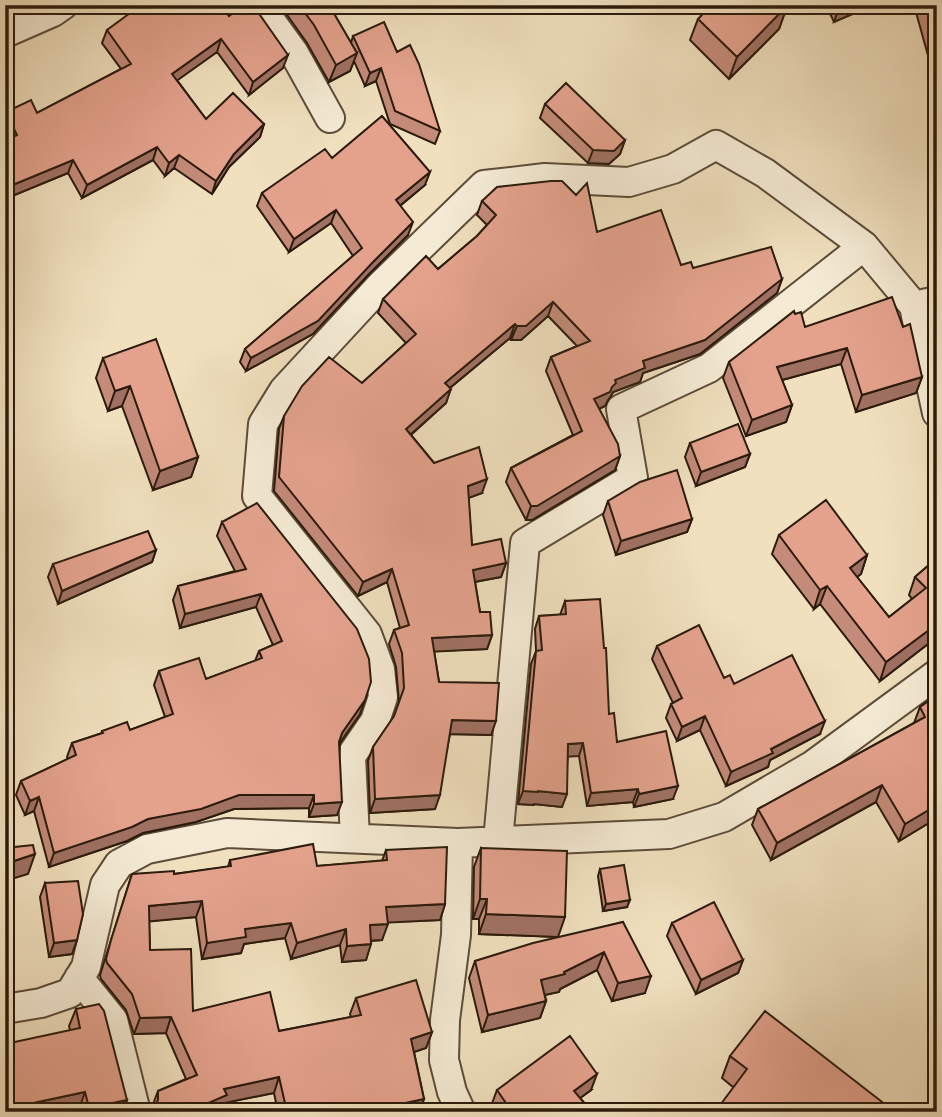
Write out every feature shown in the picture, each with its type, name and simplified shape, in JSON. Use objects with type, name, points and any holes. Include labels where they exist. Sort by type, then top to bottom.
[{"type":"street","points":[[7,30],[53,12],[63,5]]},
{"type":"street","points":[[259,5],[294,53],[330,118]]},
{"type":"street","points":[[355,838],[351,756],[375,720],[383,697],[380,669],[367,634],[257,496],[264,424],[285,390],[381,285],[484,185],[545,177],[629,182],[673,169],[716,145],[765,173],[864,246],[925,303],[937,413]]},
{"type":"street","points":[[498,841],[525,543],[634,478],[621,409],[709,368],[864,246]]},
{"type":"street","points":[[5,1009],[41,1003],[70,993],[86,967],[105,885],[119,864],[147,849],[227,833],[458,843],[669,834],[723,817],[813,765],[937,674]]},
{"type":"street","points":[[458,843],[456,935],[444,1060],[452,1093],[461,1112]]},
{"type":"street","points":[[79,978],[113,1020],[136,1112]]},
{"type":"building","points":[[141,5],[220,5],[229,16],[243,5],[253,5],[288,55],[253,82],[221,39],[172,74],[206,119],[233,93],[264,124],[234,154],[216,181],[179,155],[169,163],[157,147],[87,185],[73,160],[10,186],[11,188],[5,191],[5,141],[17,135],[6,112],[31,100],[37,113],[131,64],[107,30]]},
{"type":"building","points":[[299,5],[329,5],[357,53],[336,65],[314,25]]},
{"type":"building","points":[[711,5],[786,7],[737,57],[698,19]]},
{"type":"building","points":[[928,5],[937,5],[937,38]]},
{"type":"building","points":[[384,22],[397,52],[410,45],[419,64],[440,131],[395,111],[381,68],[370,73],[353,36]]},
{"type":"building","points":[[5,70],[12,84],[5,88]]},
{"type":"building","points":[[566,83],[625,140],[614,151],[593,150],[545,104]]},
{"type":"building","points":[[382,116],[430,172],[396,200],[413,222],[318,321],[251,358],[245,349],[362,248],[336,210],[294,239],[262,193],[325,149],[332,158]]},
{"type":"building","points":[[562,181],[576,195],[587,183],[597,232],[661,210],[681,265],[691,262],[693,268],[771,247],[782,279],[705,340],[643,361],[645,368],[615,380],[610,392],[594,399],[618,444],[620,456],[537,506],[531,506],[511,468],[582,431],[551,357],[590,341],[553,302],[526,326],[515,324],[445,383],[451,389],[406,429],[434,463],[479,447],[487,479],[468,486],[472,545],[501,539],[506,563],[473,570],[480,612],[490,612],[492,635],[432,638],[439,682],[499,683],[496,721],[452,720],[440,795],[375,799],[373,747],[394,716],[404,688],[402,653],[394,630],[409,625],[392,569],[363,582],[279,477],[284,416],[302,386],[329,357],[362,383],[416,334],[383,299],[426,256],[438,269],[477,236],[496,215],[482,201],[497,187]]},
{"type":"building","points":[[892,297],[903,327],[910,324],[922,377],[862,395],[847,348],[777,367],[792,405],[752,420],[729,362],[794,311],[795,314],[801,312],[805,327]]},
{"type":"building","points":[[156,339],[198,457],[160,471],[130,386],[115,391],[103,358]]},
{"type":"building","points":[[738,424],[750,454],[701,472],[690,443]]},
{"type":"building","points":[[677,470],[692,519],[621,541],[608,501],[640,482]]},
{"type":"building","points":[[826,500],[867,555],[850,568],[889,617],[926,588],[915,577],[937,558],[937,624],[886,662],[827,586],[820,590],[779,535]]},
{"type":"building","points":[[257,503],[357,629],[369,659],[371,682],[365,700],[342,733],[339,742],[342,802],[314,804],[314,795],[239,795],[201,809],[148,819],[54,853],[39,797],[30,801],[21,781],[76,755],[72,743],[127,722],[130,730],[173,714],[159,671],[199,658],[206,679],[262,658],[259,651],[282,641],[261,594],[185,614],[178,586],[246,569],[222,522]]},
{"type":"building","points":[[148,531],[156,550],[62,591],[53,564]]},
{"type":"building","points":[[600,599],[606,648],[609,714],[614,713],[617,742],[666,731],[678,786],[639,794],[638,789],[591,793],[583,743],[568,744],[567,794],[523,791],[536,651],[542,650],[539,616],[566,614],[565,601]]},
{"type":"building","points":[[699,625],[724,678],[730,675],[734,684],[792,655],[825,721],[771,749],[773,753],[731,772],[705,716],[682,727],[671,704],[682,698],[657,646]]},
{"type":"building","points":[[937,695],[937,805],[905,824],[882,785],[777,843],[758,809],[925,717],[920,707]]},
{"type":"building","points":[[313,844],[317,866],[387,860],[386,850],[447,847],[445,904],[386,907],[388,924],[370,925],[371,944],[347,946],[346,929],[297,943],[291,923],[245,929],[246,937],[207,943],[202,901],[149,906],[150,950],[191,949],[193,1011],[270,992],[279,1031],[361,1015],[356,998],[416,980],[432,1032],[411,1039],[424,1099],[363,1112],[287,1112],[279,1077],[224,1089],[227,1095],[206,1104],[209,1112],[156,1112],[154,1107],[158,1100],[158,1091],[197,1075],[171,1017],[140,1018],[132,994],[107,963],[111,940],[132,874],[174,871],[174,874],[231,866],[230,860]]},
{"type":"building","points":[[33,845],[35,854],[5,864],[5,848]]},
{"type":"building","points":[[481,848],[567,851],[565,917],[486,914],[487,899],[480,899]]},
{"type":"building","points":[[624,865],[630,900],[606,904],[600,869]]},
{"type":"building","points":[[78,881],[83,914],[77,940],[54,943],[45,883]]},
{"type":"building","points":[[714,902],[743,960],[701,980],[672,923]]},
{"type":"building","points":[[623,922],[651,976],[618,983],[604,952],[564,972],[565,974],[541,980],[546,1001],[488,1015],[475,961],[533,943]]},
{"type":"building","points":[[99,1004],[104,1011],[127,1100],[89,1108],[85,1092],[5,1109],[5,1044],[80,1028],[76,1009]]},
{"type":"building","points":[[765,1011],[895,1112],[715,1112],[747,1069],[730,1056]]},
{"type":"building","points":[[570,1036],[597,1074],[574,1091],[592,1112],[512,1112],[497,1090]]}]
